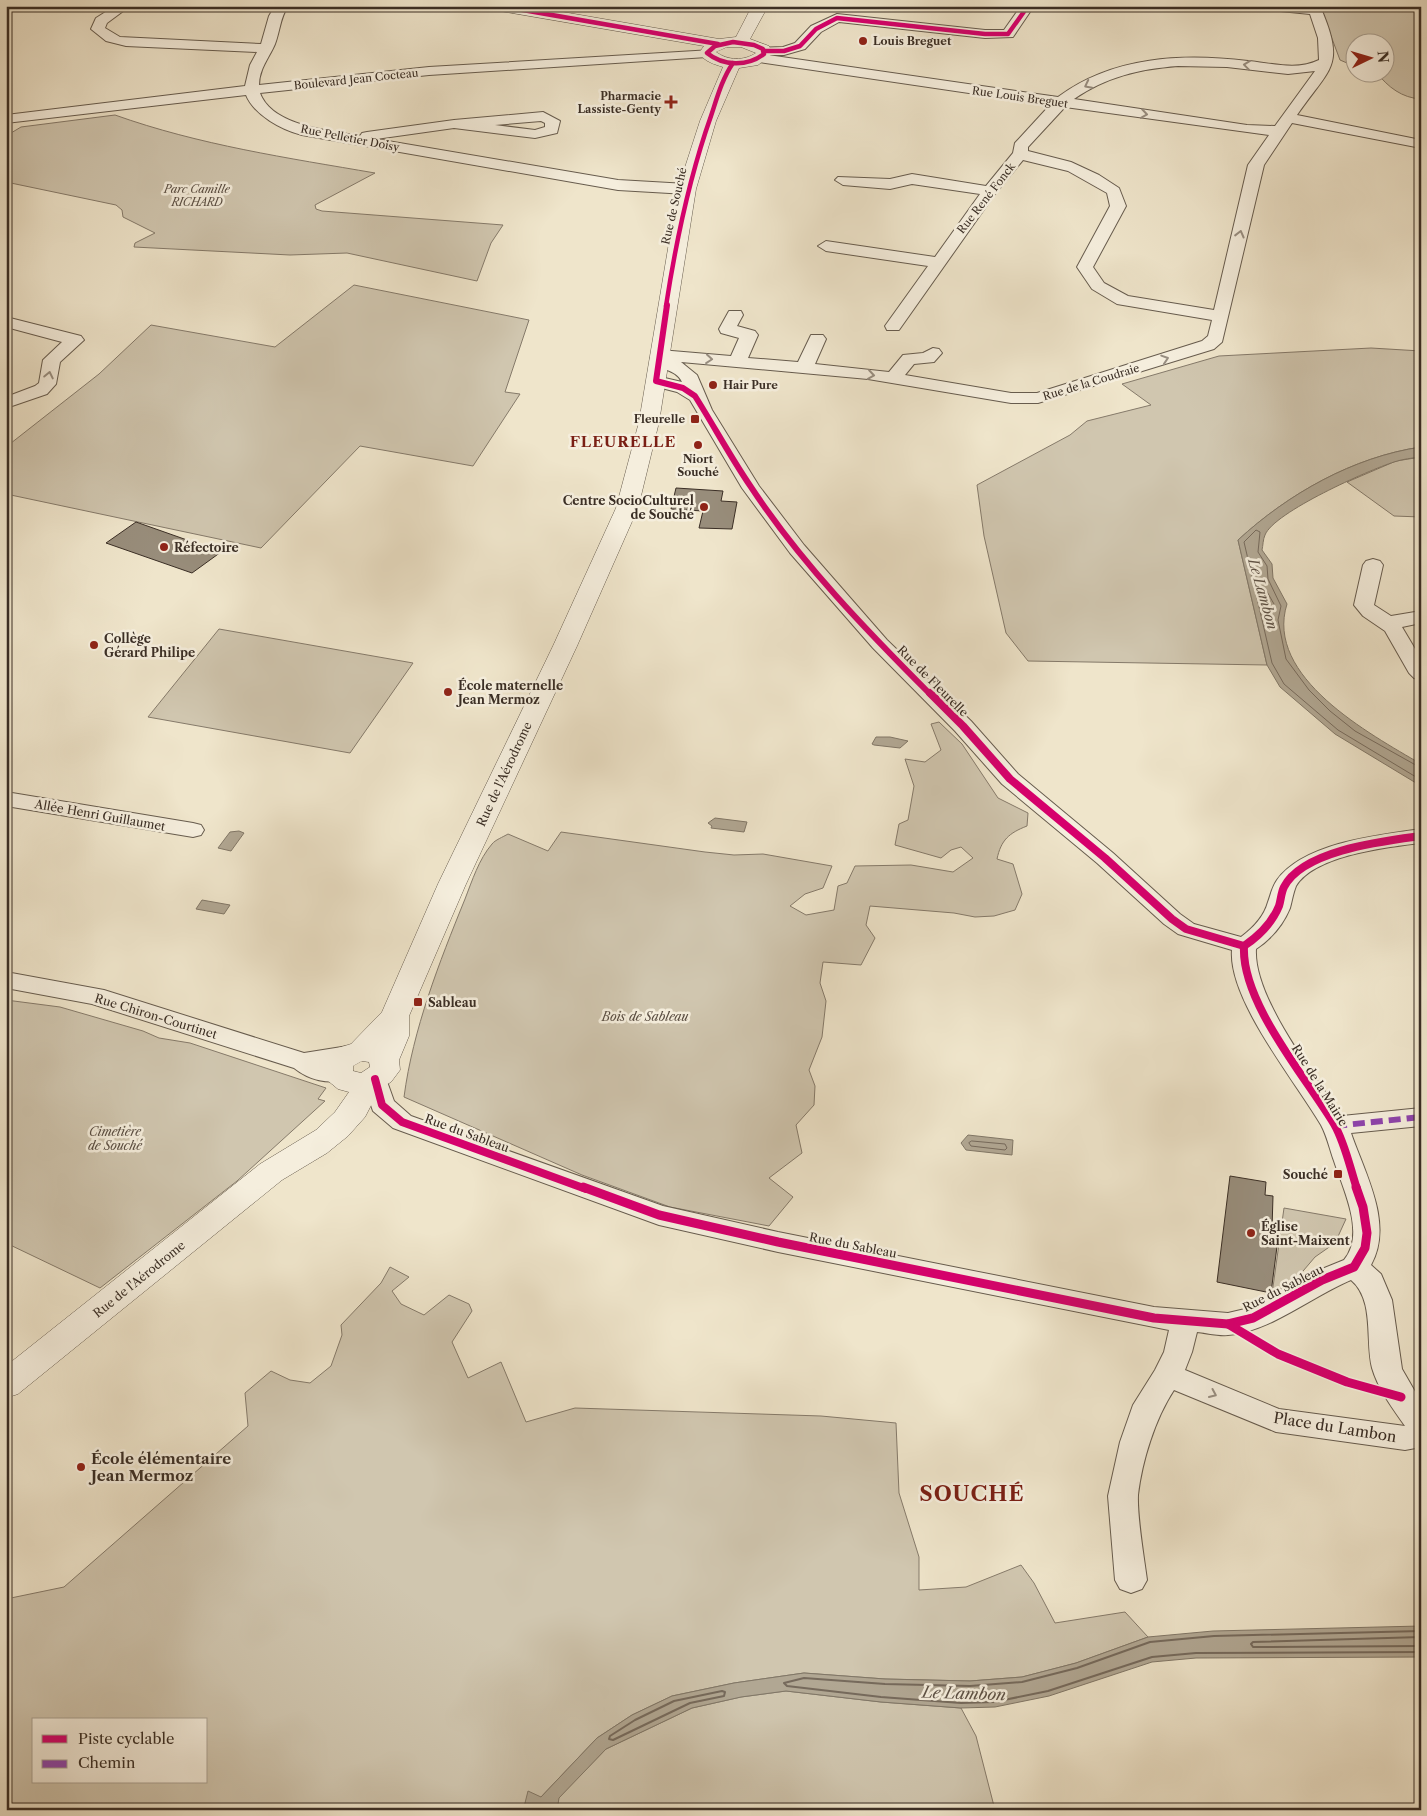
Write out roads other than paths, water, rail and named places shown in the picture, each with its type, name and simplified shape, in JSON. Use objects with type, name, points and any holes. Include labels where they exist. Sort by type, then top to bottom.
[{"type":"street","points":[[124,6],[101,21],[98,29],[104,36],[116,41],[137,43],[266,48]]},
{"type":"street","points":[[250,89],[249,85],[255,66],[272,36],[274,15],[282,6]]},
{"type":"street","points":[[500,6],[712,49],[741,42],[754,45],[762,55]]},
{"type":"street","points":[[741,42],[760,6]]},
{"type":"street","points":[[712,49],[717,60],[733,63],[784,51],[800,46],[825,22],[837,18],[985,34],[1008,34],[1028,6]]},
{"type":"street","points":[[1270,6],[1314,9]]},
{"type":"street","name":"Rue de la Coudraie","points":[[659,365],[736,362],[892,378],[1011,398],[1038,398],[1208,345],[1216,338],[1256,165],[1286,124],[1310,86],[1320,78],[1325,63],[1328,51],[1326,36],[1314,9]]},
{"type":"street","name":"Boulevard Jean Cocteau","points":[[6,119],[250,89],[429,71],[712,49]]},
{"type":"street","name":"Rue Louis Breguet","points":[[762,55],[1247,129],[1286,124],[1421,144]]},
{"type":"street","name":"Rue René Fonck","points":[[892,326],[990,191],[1021,154],[1020,146],[1061,102],[1079,90],[1102,78],[1147,64],[1216,61],[1295,71]]},
{"type":"street","name":"Rue de Souché","points":[[659,365],[677,237],[687,189],[708,121],[733,63]]},
{"type":"street","points":[[1295,71],[1325,63]]},
{"type":"street","points":[[1295,71],[1306,76],[1310,86]]},
{"type":"street","name":"Rue Pelletier Doisy","points":[[250,89],[258,106],[276,118],[302,131],[618,185],[687,189]]},
{"type":"street","points":[[348,139],[454,124],[543,116],[553,121],[552,130],[535,134],[454,124]]},
{"type":"street","points":[[1021,154],[1030,158],[1058,163],[1089,175],[1114,190],[1118,206],[1085,267],[1098,286],[1124,300],[1220,316]]},
{"type":"street","points":[[843,180],[890,184],[912,180],[990,191]]},
{"type":"street","points":[[826,246],[937,262]]},
{"type":"street","points":[[735,315],[727,330],[749,335],[736,362]]},
{"type":"street","points":[[6,322],[75,340],[52,360],[47,384],[41,390],[9,398],[6,419]]},
{"type":"street","points":[[804,368],[817,339]]},
{"type":"street","points":[[892,378],[909,359],[928,358],[932,353]]},
{"type":"street","name":"Rue de Fleurelle","points":[[659,365],[683,388],[695,396],[751,488],[797,549],[880,644],[963,726],[1010,779],[1186,929],[1244,946]]},
{"type":"street","name":"Rue de l'Aérodrome","points":[[6,1385],[271,1172],[301,1155],[339,1126],[355,1110],[360,1068],[394,1036],[395,1016],[452,884],[565,646],[627,508],[649,422],[659,365]]},
{"type":"street","points":[[1373,566],[1364,605],[1373,614],[1388,623],[1397,635],[1408,658],[1421,674]]},
{"type":"street","points":[[1388,623],[1421,617]]},
{"type":"street","name":"Allée Henri Guillaumet","points":[[6,799],[193,830]]},
{"type":"street","points":[[1244,946],[1270,925],[1280,904],[1284,887],[1292,875],[1339,852],[1364,844],[1421,836]]},
{"type":"street","name":"Rue de la Mairie","points":[[1244,946],[1243,963],[1259,1004],[1278,1039],[1335,1126],[1363,1207],[1367,1233],[1365,1248],[1360,1261],[1354,1267]]},
{"type":"street","name":"Rue Chiron-Courtinet","points":[[6,980],[95,996],[304,1062],[360,1068]]},
{"type":"street","name":"Rue du Sableau","points":[[360,1068],[382,1105],[402,1122],[659,1215],[778,1242],[1154,1318],[1228,1324],[1253,1318],[1322,1280],[1354,1267]]},
{"type":"street","points":[[1335,1126],[1421,1118]]},
{"type":"street","points":[[1354,1267],[1371,1282],[1378,1300],[1387,1369],[1401,1397],[1421,1425]]},
{"type":"street","points":[[1131,1580],[1123,1496],[1135,1442],[1148,1405],[1168,1375],[1178,1352],[1185,1322]]},
{"type":"street","name":"Place du Lambon","points":[[1168,1375],[1276,1420],[1406,1438],[1421,1434]]},
{"type":"water","name":"Le Lambon","points":[[1421,447],[1421,457],[1382,466],[1324,493],[1285,515],[1265,535],[1262,550],[1272,564],[1273,578],[1287,604],[1284,631],[1291,656],[1306,679],[1326,700],[1350,719],[1375,737],[1421,764],[1421,786],[1335,734],[1280,687],[1267,665],[1238,540],[1278,507],[1323,480],[1371,459]]},
{"type":"water","points":[[876,737],[890,737],[908,741],[900,748],[874,745],[872,744]]},
{"type":"water","points":[[715,818],[747,822],[744,832],[711,828],[712,826],[708,823]]},
{"type":"water","points":[[239,831],[244,833],[231,851],[218,848],[230,832]]},
{"type":"water","points":[[202,900],[230,905],[224,914],[196,909]]},
{"type":"water","points":[[968,1135],[1013,1140],[1012,1155],[966,1150],[961,1143]]},
{"type":"water","name":"Le Lambon","points":[[1421,1626],[1421,1657],[1196,1658],[1152,1662],[1049,1696],[995,1707],[961,1708],[881,1702],[786,1691],[741,1697],[692,1708],[606,1749],[559,1798],[557,1810],[526,1810],[524,1807],[528,1791],[541,1797],[597,1738],[632,1715],[672,1696],[734,1683],[804,1673],[885,1679],[970,1681],[1022,1677],[1076,1663],[1148,1637],[1213,1631]]},
{"type":"place","name":"Louis Breguet","points":[[863,41]]},
{"type":"place","name":"Pharmacie Lassiste-Genty","points":[[671,102]]},
{"type":"place","name":"Hair Pure","points":[[713,385]]},
{"type":"place","name":"Fleurelle","points":[[695,419]]},
{"type":"place","name":"Niort Souché","points":[[698,445]]},
{"type":"place","name":"Centre SocioCulturel de Souché","points":[[704,507]]},
{"type":"place","name":"Réfectoire","points":[[164,547]]},
{"type":"place","name":"Collège Gérard Philipe","points":[[94,645]]},
{"type":"place","name":"École maternelle Jean Mermoz","points":[[448,692]]},
{"type":"place","name":"Sableau","points":[[418,1002]]},
{"type":"place","name":"Souché","points":[[1338,1174]]},
{"type":"place","name":"Église Saint-Maixent","points":[[1251,1233]]},
{"type":"place","name":"École élémentaire Jean Mermoz","points":[[81,1467]]},
{"type":"district","name":"FLEURELLE","points":[[623,441]]},
{"type":"district","name":"SOUCHÉ","points":[[972,1493]]},
{"type":"park label","name":"Parc Camille RICHARD","points":[[197,195]]},
{"type":"park label","name":"Bois de Sableau","points":[[645,1016]]},
{"type":"park label","name":"Cimetière de Souché","points":[[115,1138]]}]
